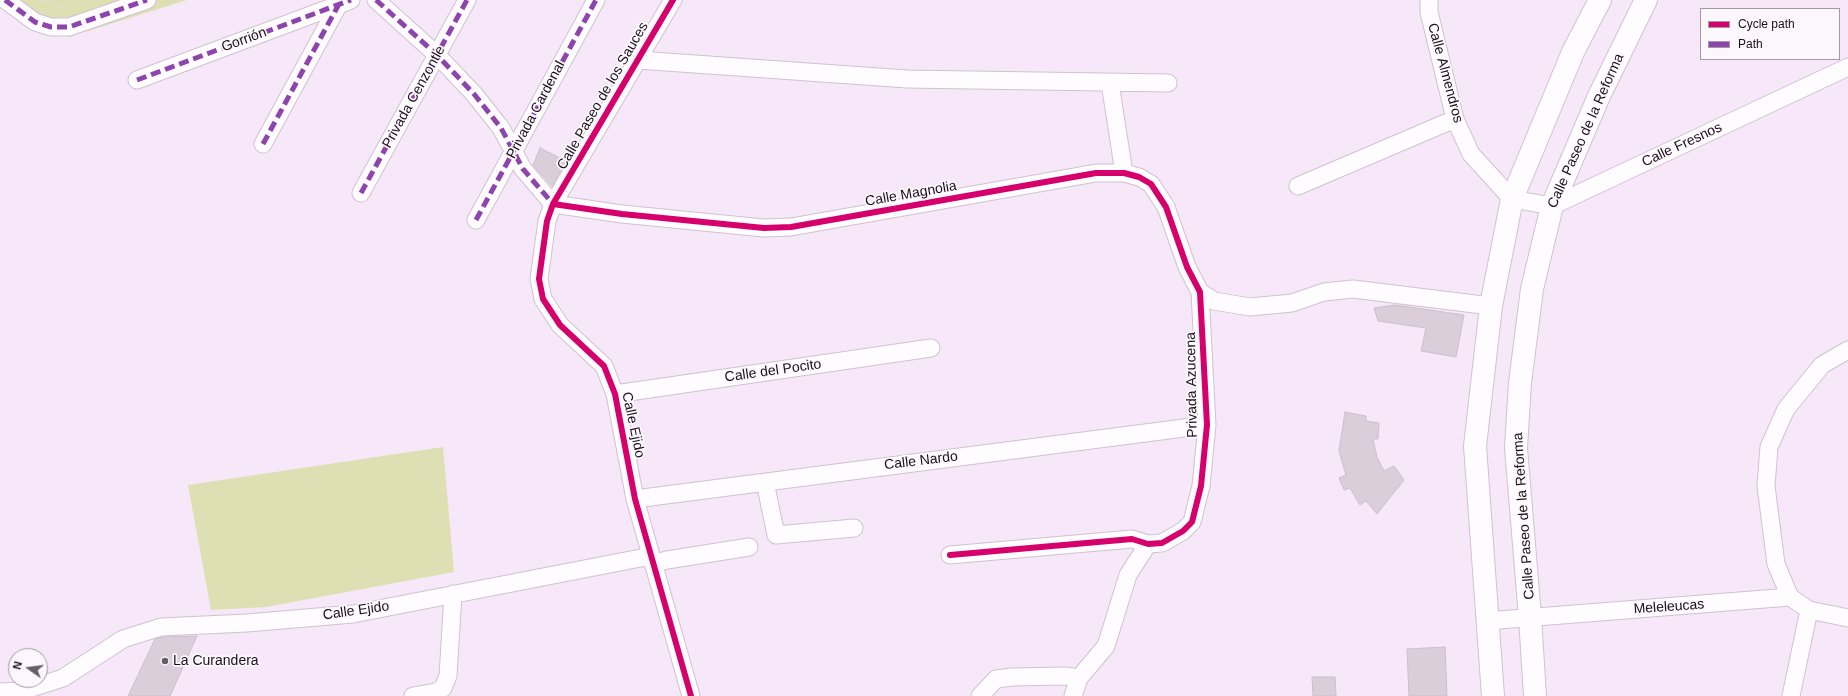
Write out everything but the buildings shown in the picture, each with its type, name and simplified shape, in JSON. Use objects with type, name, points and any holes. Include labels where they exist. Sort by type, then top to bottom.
[{"type":"main road","points":[[1493,696],[1486,621],[1475,446],[1491,306],[1512,199],[1573,52],[1600,0]]},
{"type":"main road","name":"Calle Paseo de la Reforma","points":[[1535,696],[1516,448],[1520,382],[1532,289],[1552,206],[1599,96],[1646,0]]},
{"type":"street","points":[[5,0],[35,22],[51,27],[69,27],[147,0]]},
{"type":"street","points":[[376,0],[437,55],[474,94],[496,122],[523,169],[553,204]]},
{"type":"street","name":"Privada Cenzontle","points":[[361,193],[467,0]]},
{"type":"street","name":"Privada Cardenal","points":[[476,220],[596,0]]},
{"type":"street","name":"Calle Paseo de los Sauces","points":[[553,204],[673,0]]},
{"type":"street","name":"Calle Almendros","points":[[1429,0],[1429,12],[1456,119],[1471,154],[1512,199]]},
{"type":"street","points":[[264,144],[345,2]]},
{"type":"street","name":"Gorrión","points":[[137,80],[345,2]]},
{"type":"street","points":[[638,60],[908,80],[1168,83]]},
{"type":"street","name":"Calle Fresnos","points":[[1552,206],[1848,67]]},
{"type":"street","points":[[1110,83],[1124,173]]},
{"type":"street","points":[[1298,186],[1456,119]]},
{"type":"street","name":"Calle Magnolia","points":[[553,204],[622,214],[680,220],[764,228],[791,227],[1096,173],[1124,173],[1139,177],[1151,184],[1166,207],[1188,267],[1200,292]]},
{"type":"street","points":[[1512,199],[1552,206]]},
{"type":"street","name":"Calle Ejido","points":[[0,692],[22,690],[63,678],[123,639],[161,628],[247,623],[353,614],[453,594],[652,560],[635,499],[615,394],[604,366],[560,325],[543,299],[539,279],[547,221],[553,204]]},
{"type":"street","points":[[1200,292],[1214,301],[1250,307],[1292,303],[1324,292],[1353,289],[1491,306]]},
{"type":"street","name":"Privada Azucena","points":[[1148,544],[1162,543],[1182,531],[1192,522],[1200,486],[1207,425],[1200,292]]},
{"type":"street","name":"Calle del Pocito","points":[[615,394],[931,348]]},
{"type":"street","points":[[1848,350],[1822,364],[1786,409],[1770,447],[1766,486],[1776,564],[1790,598],[1809,610],[1848,618]]},
{"type":"street","name":"Calle Nardo","points":[[635,499],[1207,425]]},
{"type":"street","points":[[765,482],[776,535],[854,528]]},
{"type":"street","points":[[950,555],[1132,539],[1148,544],[1128,575],[1106,646],[1079,678],[1073,696]]},
{"type":"street","points":[[691,696],[652,560],[667,560],[749,547]]},
{"type":"street","points":[[413,696],[436,692],[443,688],[448,676],[453,594]]},
{"type":"street","name":"Meleleucas","points":[[1486,621],[1790,598]]},
{"type":"street","points":[[1791,696],[1809,610]]},
{"type":"street","points":[[980,696],[996,679],[1012,677],[1057,676],[1079,678]]},
{"type":"path","points":[[41,0],[58,8],[80,6]]},
{"type":"green space","points":[[0,0],[187,0],[88,31],[63,36],[33,30]]},
{"type":"green space","points":[[443,447],[454,572],[266,607],[211,610],[188,485]]},
{"type":"marked path","points":[[5,0],[35,22],[51,27],[69,27],[147,0]]},
{"type":"marked path","points":[[137,80],[351,0]]},
{"type":"marked path","points":[[376,0],[437,55],[474,94],[501,128],[523,169],[553,204]]},
{"type":"marked path","points":[[361,193],[467,0]]},
{"type":"marked path","points":[[476,220],[596,0]]},
{"type":"marked path","points":[[263,144],[339,4]]},
{"type":"cycle path","points":[[673,0],[553,204],[547,221],[539,279],[543,299],[560,325],[604,366],[615,394],[635,499],[691,696]]},
{"type":"cycle path","points":[[553,204],[622,214],[764,228],[791,227],[1096,173],[1124,173],[1139,177],[1151,184],[1166,207],[1187,267],[1200,292],[1207,425],[1201,486],[1192,522],[1183,531],[1162,543],[1148,544],[1132,539],[950,555]]},
{"type":"place","name":"La Curandera","points":[[165,661]]}]
